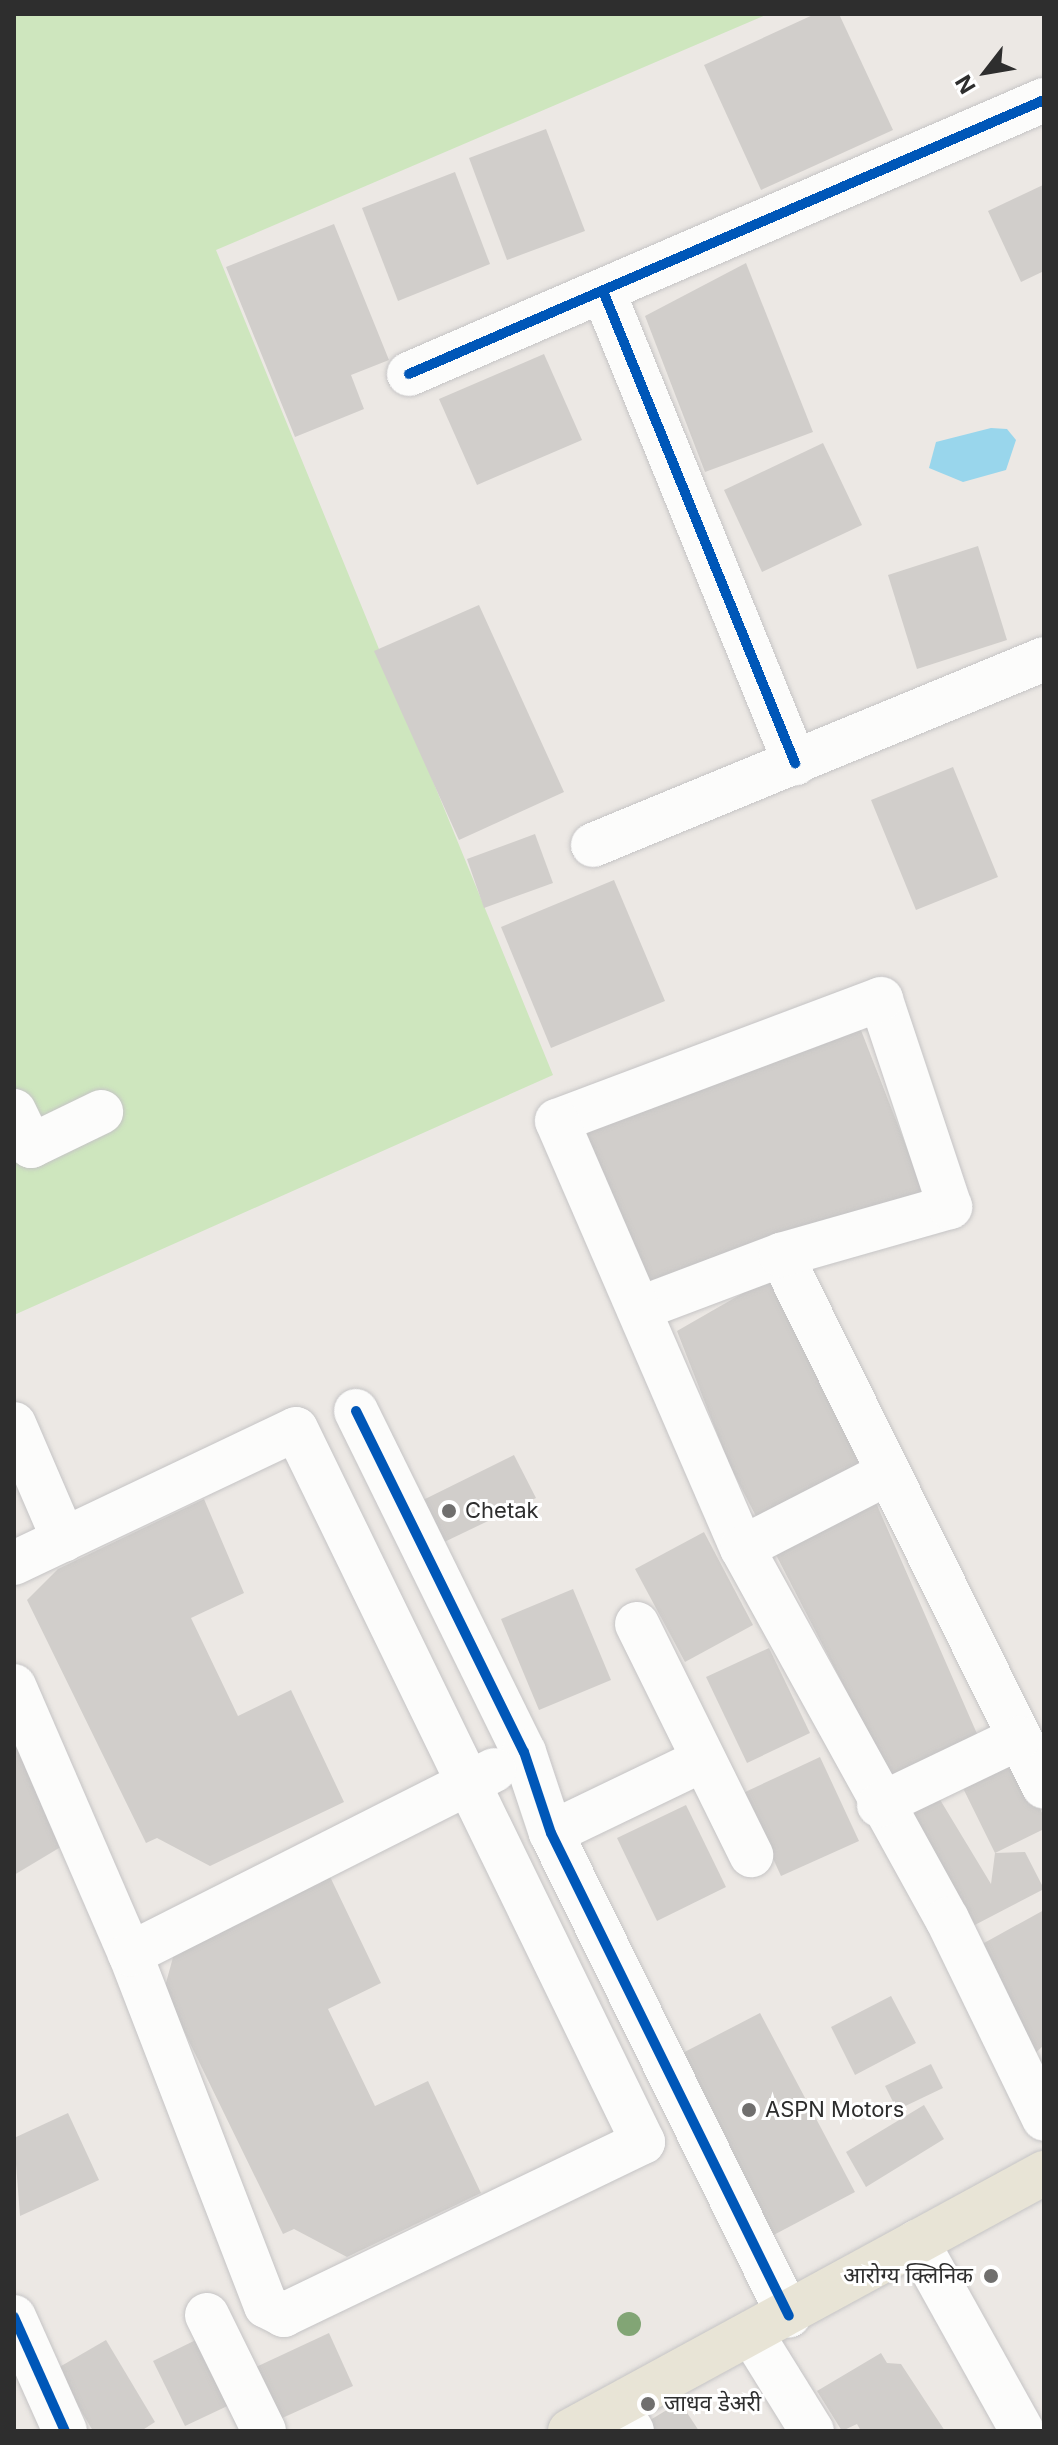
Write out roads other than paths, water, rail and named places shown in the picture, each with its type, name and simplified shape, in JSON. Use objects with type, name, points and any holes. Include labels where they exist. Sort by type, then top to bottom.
[{"type":"main road","points":[[570,2431],[624,2419],[771,2326],[1044,2173]]},
{"type":"street","points":[[409,374],[1044,100]]},
{"type":"street","points":[[603,291],[795,763]]},
{"type":"street","points":[[593,845],[1044,659]]},
{"type":"street","points":[[641,1308],[781,1255],[950,1207],[881,999],[557,1121],[641,1308],[742,1548],[879,1805],[947,1919],[1044,2119]]},
{"type":"street","points":[[14,1111],[31,1146],[101,1112]]},
{"type":"street","points":[[781,1255],[886,1474],[1044,1787]]},
{"type":"street","points":[[356,1411],[524,1752],[551,1833],[696,2127],[812,2431]]},
{"type":"street","points":[[14,1424],[64,1540]]},
{"type":"street","points":[[14,1563],[296,1429],[643,2142],[284,2315],[266,2306],[130,1954],[14,1686]]},
{"type":"street","points":[[742,1548],[886,1474]]},
{"type":"street","points":[[637,1624],[751,1855]]},
{"type":"street","points":[[879,1805],[1019,1738]]},
{"type":"street","points":[[130,1954],[524,1752]]},
{"type":"street","points":[[551,1833],[703,1760]]},
{"type":"street","points":[[469,2240],[696,2127]]},
{"type":"street","points":[[917,2242],[1022,2431]]},
{"type":"street","points":[[207,2315],[264,2431]]},
{"type":"street","points":[[14,2317],[65,2431]]},
{"type":"water","points":[[991,428],[1007,429],[1016,440],[1006,470],[963,482],[929,468],[936,442]]},
{"type":"place","name":"Chetak","points":[[449,1511]]},
{"type":"place","name":"ASPN Motors","points":[[749,2110]]},
{"type":"place","name":"आरोग्य क्लिनिक","points":[[991,2276]]},
{"type":"place","name":"जाधव डेअरी","points":[[648,2404]]}]
